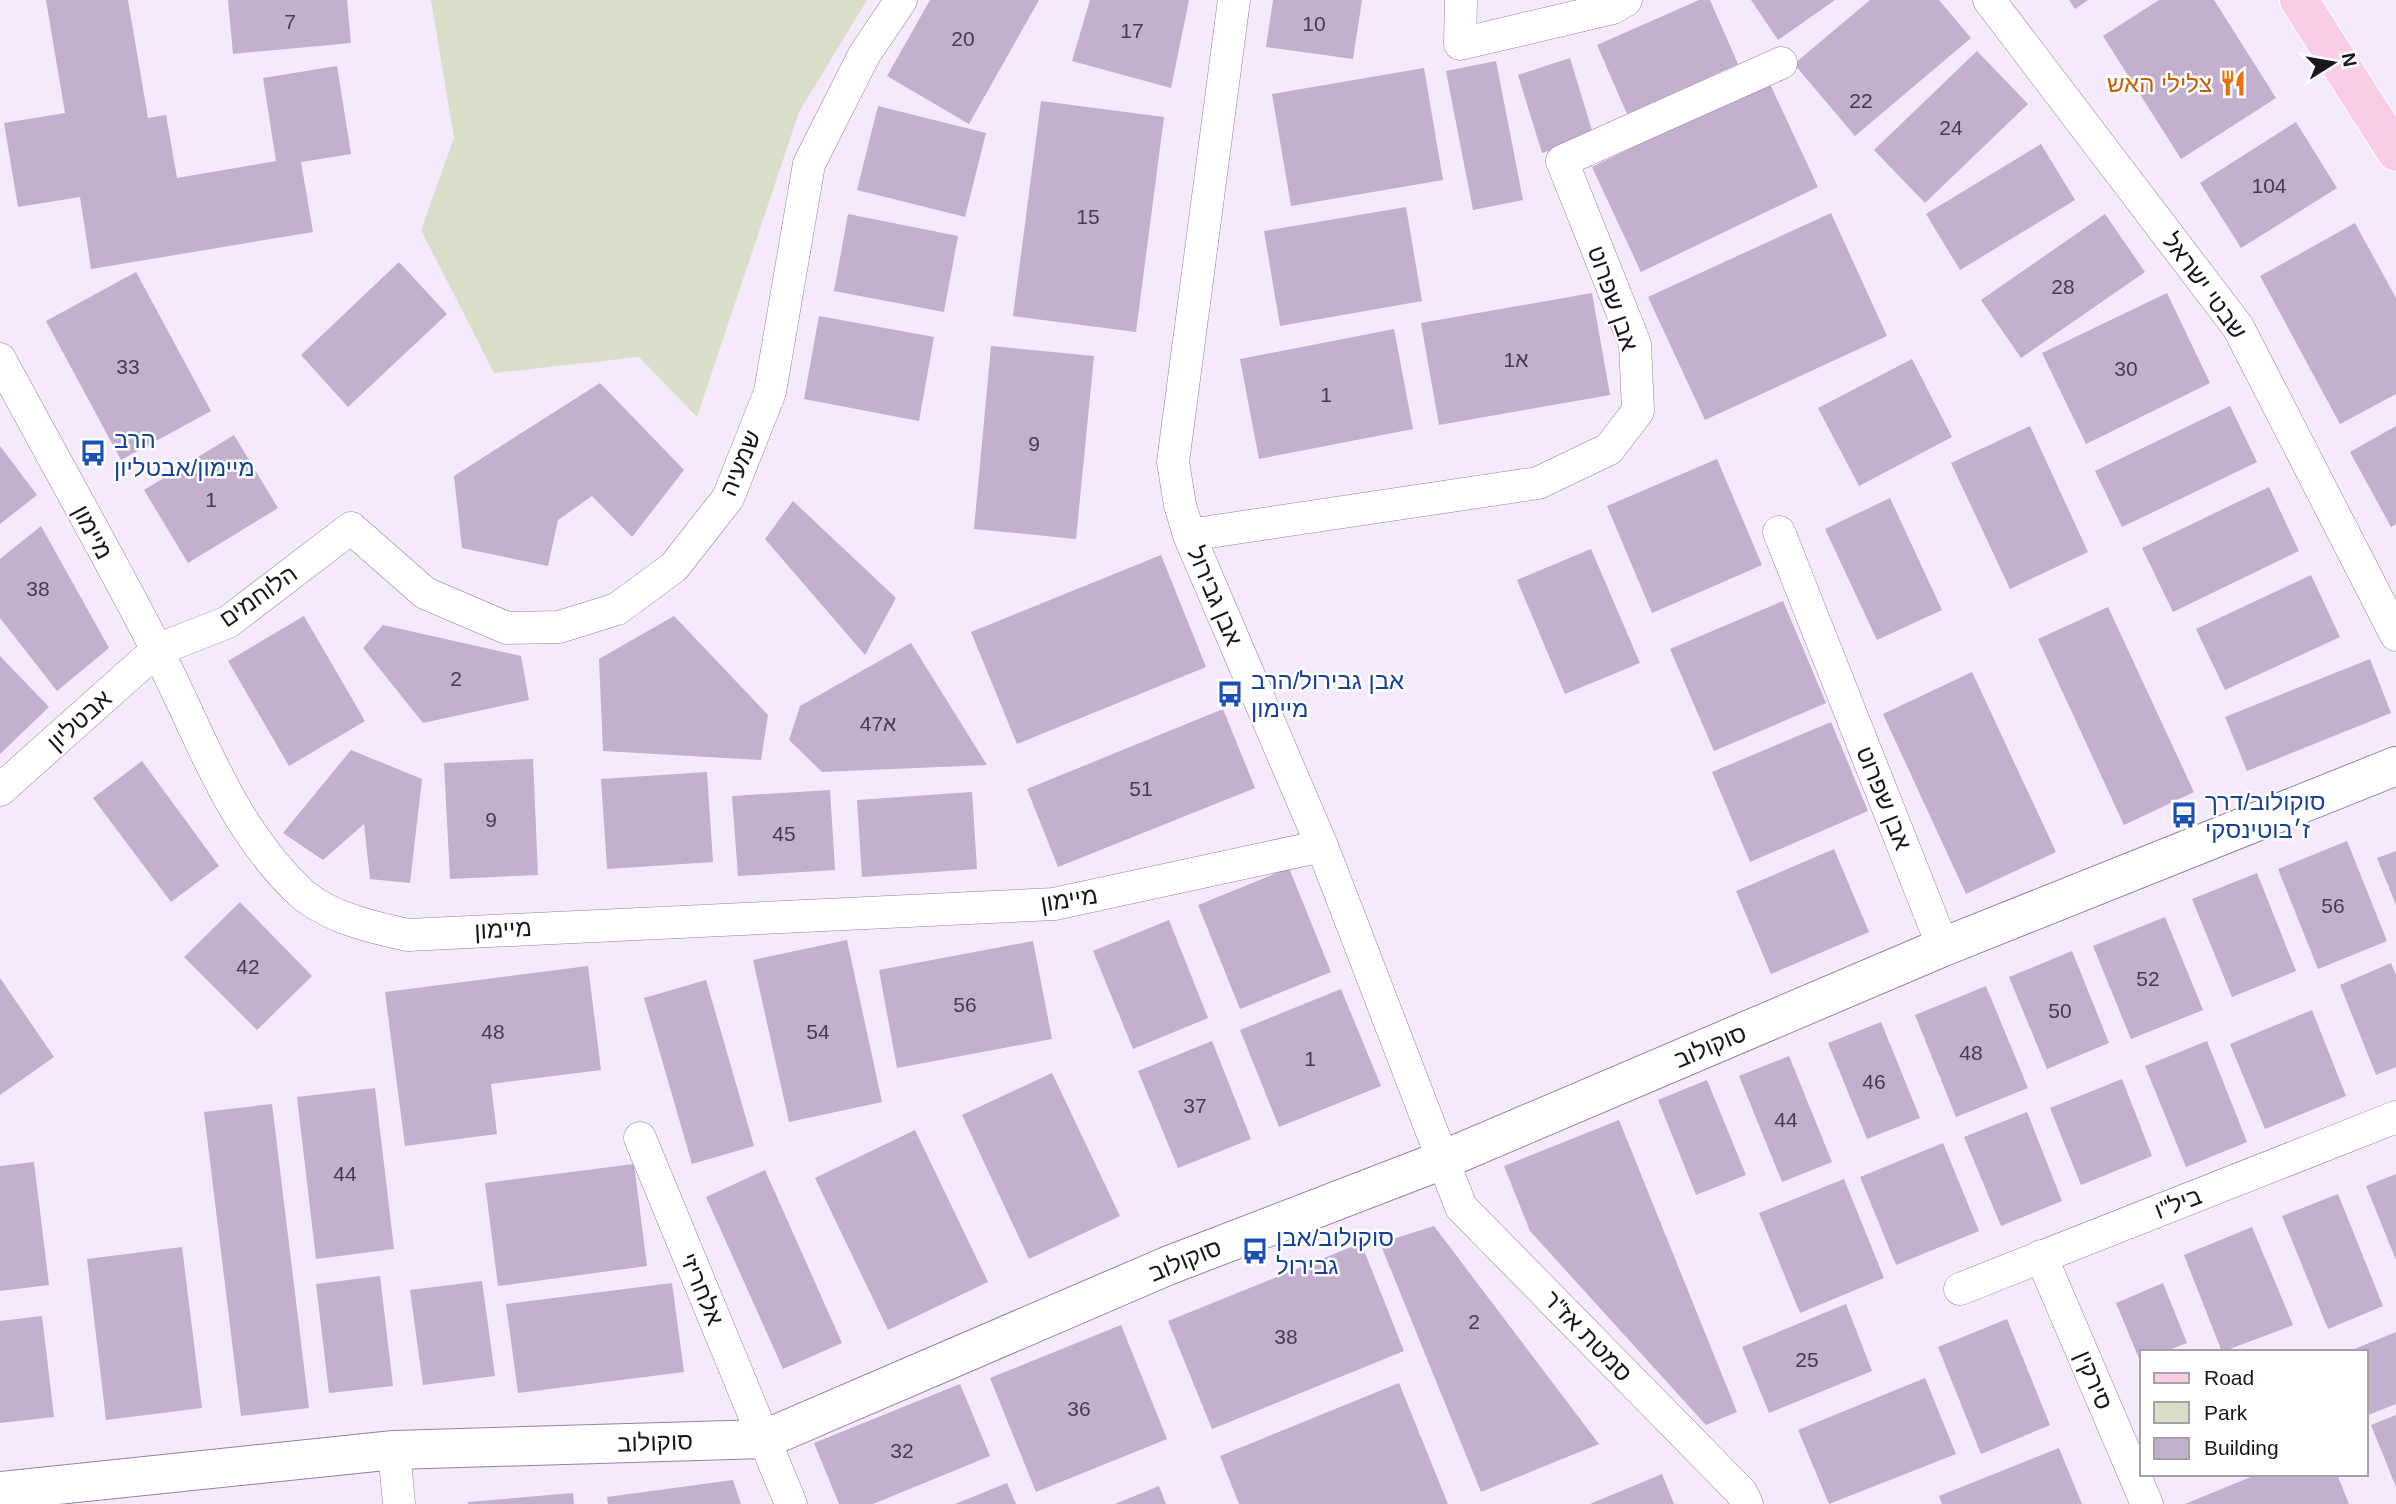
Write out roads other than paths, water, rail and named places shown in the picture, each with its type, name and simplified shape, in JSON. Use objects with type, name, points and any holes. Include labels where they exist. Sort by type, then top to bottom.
[{"type":"main road","points":[[2299,0],[2396,152]]},
{"type":"street","name":"שמעיה","points":[[351,527],[425,593],[507,628],[559,627],[617,609],[674,568],[728,498],[770,392],[809,164],[864,55],[901,0]]},
{"type":"street","name":"אבן גבירול","points":[[1234,0],[1174,462],[1180,505],[1189,535],[1322,846],[1445,1159]]},
{"type":"street","points":[[1461,0],[1460,44],[1614,8],[1626,0]]},
{"type":"street","name":"שבטי ישראל","points":[[1989,0],[2238,327],[2396,635]]},
{"type":"street","name":"אבן שפרוט","points":[[1189,535],[1538,483],[1609,449],[1638,411],[1634,344],[1562,161],[1781,63]]},
{"type":"street","name":"מיימון","points":[[0,359],[157,650],[216,775],[256,844],[304,895],[360,925],[408,935],[1054,904],[1322,846]]},
{"type":"street","name":"הלוחמים","points":[[157,650],[228,622],[351,527]]},
{"type":"street","name":"אבן שפרוט","points":[[1779,532],[1943,947]]},
{"type":"street","name":"אבטליון","points":[[0,790],[157,650]]},
{"type":"street","name":"סוקולוב","points":[[0,1491],[394,1450],[765,1439],[1167,1266],[1445,1159],[1943,947],[2396,766]]},
{"type":"street","name":"ביל\"ו","points":[[1960,1289],[2396,1117]]},
{"type":"street","name":"אלחריזי","points":[[640,1138],[791,1504]]},
{"type":"street","name":"סמטת אז\"ר","points":[[1445,1159],[1461,1206],[1741,1492],[1747,1504]]},
{"type":"street","name":"סירקין","points":[[2041,1256],[2147,1504]]},
{"type":"street","points":[[394,1450],[400,1504]]},
{"type":"place","name":"צלילי האש","points":[[2233,83]]},
{"type":"place","name":"הרב מיימון/אבטליון","points":[[93,453]]},
{"type":"place","name":"אבן גבירול/הרב מיימון","points":[[1230,694]]},
{"type":"place","name":"סוקולוב/דרך ז׳בוטינסקי","points":[[2184,815]]},
{"type":"place","name":"סוקולוב/אבן גבירול","points":[[1255,1251]]}]
